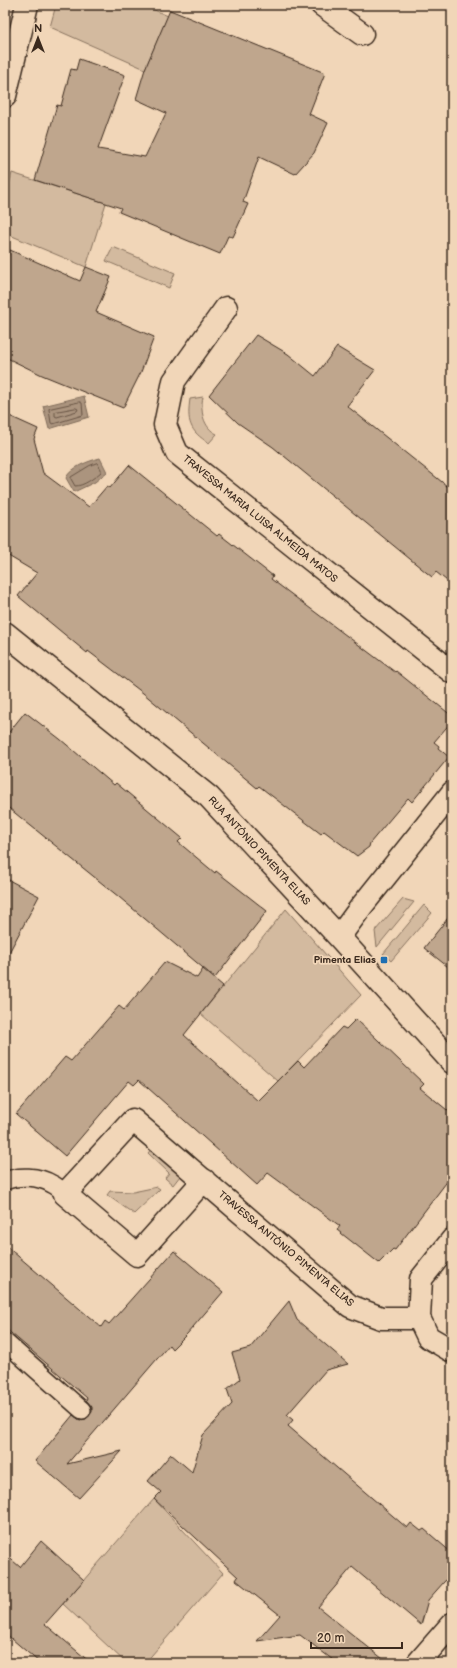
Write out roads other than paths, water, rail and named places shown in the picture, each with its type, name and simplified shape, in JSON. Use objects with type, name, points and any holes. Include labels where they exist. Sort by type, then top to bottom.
[{"type":"street","points":[[5,96],[27,5]]},
{"type":"street","points":[[322,5],[362,34]]},
{"type":"street","name":"TRAVESSA MARIA LUISA ALMEIDA MATOS","points":[[226,308],[174,381],[165,425],[177,453],[452,672]]},
{"type":"street","name":"RUA ANTÓNIO PIMENTA ELIAS","points":[[5,633],[209,797],[452,1062]]},
{"type":"street","points":[[339,937],[361,907],[452,793]]},
{"type":"street","name":"TRAVESSA ANTÓNIO PIMENTA ELIAS","points":[[65,1194],[133,1120],[350,1306],[381,1318],[418,1318]]},
{"type":"street","points":[[65,1194],[137,1255],[204,1180]]},
{"type":"street","points":[[452,1240],[421,1279],[418,1318],[428,1337],[452,1351]]},
{"type":"street","points":[[418,1663],[452,1624]]},
{"type":"lane","points":[[5,1181],[12,1178],[37,1178],[52,1183],[65,1194]]},
{"type":"lane","points":[[5,1342],[82,1410]]},
{"type":"water","points":[[84,396],[89,417],[49,429],[43,406]]},
{"type":"water","points":[[100,458],[107,472],[95,482],[74,492],[66,478],[68,474],[81,465]]},
{"type":"place","name":"Pimenta Elias","points":[[384,960]]}]
